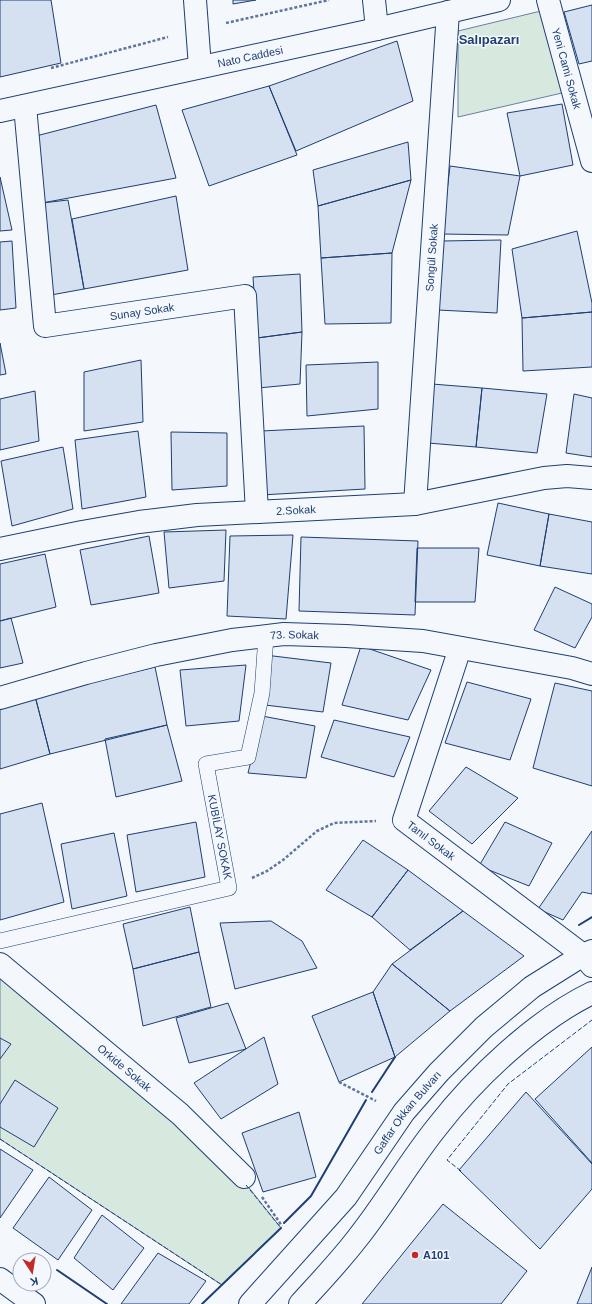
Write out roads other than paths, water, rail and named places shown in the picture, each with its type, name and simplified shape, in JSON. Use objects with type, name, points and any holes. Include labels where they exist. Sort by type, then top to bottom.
[{"type":"street","points":[[195,0],[200,67]]},
{"type":"street","points":[[374,0],[377,29]]},
{"type":"street","name":"Nato Caddesi","points":[[0,111],[377,29],[499,0]]},
{"type":"street","name":"Yeni Cami Sokak","points":[[548,0],[592,161]]},
{"type":"street","name":"Songül Sokak","points":[[415,504],[448,12]]},
{"type":"street","name":"Sunay Sokak","points":[[24,106],[45,326],[245,296],[257,512]]},
{"type":"street","name":"2.Sokak","points":[[0,549],[139,522],[197,515],[415,504],[544,478],[567,476],[592,478]]},
{"type":"street","name":"73. Sokak","points":[[0,698],[86,673],[156,655],[232,640],[284,634],[423,641],[572,668],[592,674]]},
{"type":"street","name":"Tanıl Sokak","points":[[460,648],[404,820],[589,958]]},
{"type":"street","name":"Gaffar Okkan Bulvarı","points":[[250,1304],[346,1197],[404,1112],[439,1072],[484,1027],[532,986],[589,958]]},
{"type":"street","name":"Orkide Sokak","points":[[0,964],[180,1114],[244,1177]]},
{"type":"street","points":[[300,1304],[356,1240],[437,1126],[494,1064],[536,1029],[578,1000],[592,993]]},
{"type":"street","points":[[0,1279],[34,1304]]},
{"type":"lane","name":"KUBİLAY SOKAK","points":[[0,941],[229,888],[206,764],[248,757],[262,693],[266,636]]},
{"type":"place","name":"A101","points":[[415,1255]]},
{"type":"district","name":"Salıpazarı","points":[[489,39]]}]
